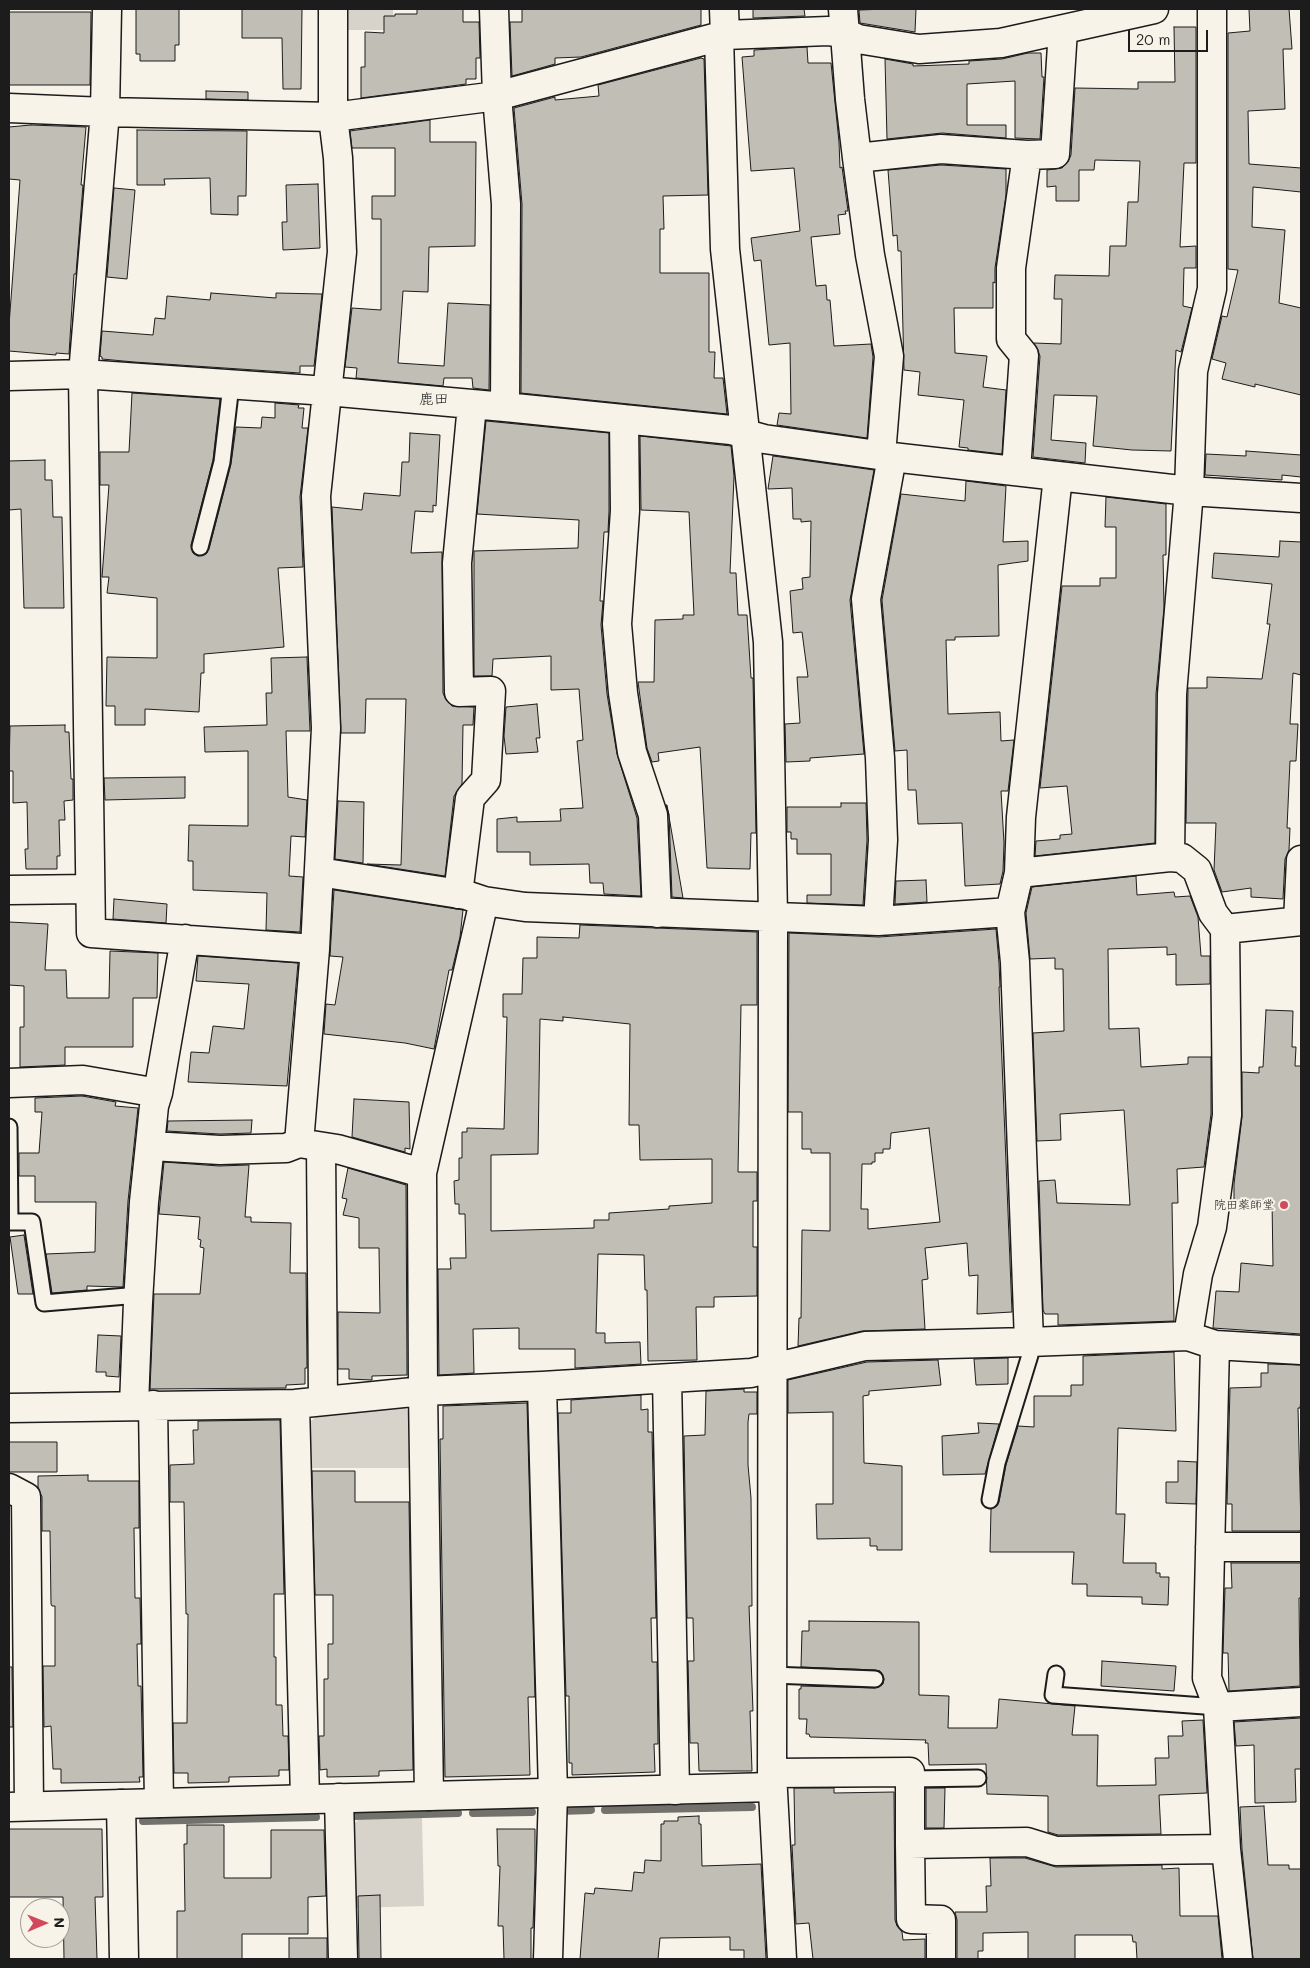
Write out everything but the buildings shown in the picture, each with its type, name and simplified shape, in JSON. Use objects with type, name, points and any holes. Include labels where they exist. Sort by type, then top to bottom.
[{"type":"street","points":[[107,9],[105,112],[83,374],[91,933],[315,949]]},
{"type":"street","points":[[323,1401],[310,1145],[315,949],[326,728],[316,496],[342,252],[338,158],[333,117],[333,9]]},
{"type":"street","points":[[494,9],[497,96],[506,204],[505,407]]},
{"type":"street","points":[[844,21],[858,39],[920,49],[1002,43],[1154,9]]},
{"type":"street","points":[[1170,857],[1172,694],[1189,491],[1193,371],[1212,289],[1212,9]]},
{"type":"street","points":[[9,108],[333,117],[497,96],[723,26],[828,31],[844,21]]},
{"type":"street","points":[[844,21],[850,99],[870,255],[889,356],[887,456],[866,599],[880,758],[883,840],[878,921]]},
{"type":"street","points":[[723,26],[725,249],[747,434],[768,642],[772,916],[772,1780],[782,1959]]},
{"type":"street","points":[[857,158],[941,149],[1055,154],[1063,30]]},
{"type":"street","points":[[1016,471],[1024,355],[1011,339],[1011,268],[1027,154]]},
{"type":"street","points":[[9,376],[83,374],[505,407],[731,430],[764,439],[887,456],[1189,491],[1301,498]]},
{"type":"street","points":[[458,894],[470,798],[486,780],[491,691],[459,692],[456,563],[472,405]]},
{"type":"street","points":[[624,419],[625,511],[617,624],[623,692],[632,752],[653,815],[657,913]]},
{"type":"street","points":[[1030,1342],[1015,962],[1010,912],[1020,873],[1021,817],[1058,476]]},
{"type":"street","points":[[1020,873],[1170,857],[1182,858],[1197,870],[1213,914],[1225,929],[1227,1115],[1212,1227],[1198,1274],[1188,1336]]},
{"type":"street","points":[[1225,929],[1300,921],[1301,860]]},
{"type":"street","points":[[319,872],[458,894],[484,901],[525,907],[878,921],[1010,912]]},
{"type":"street","points":[[9,890],[90,889]]},
{"type":"street","points":[[429,1796],[422,1174],[484,901]]},
{"type":"street","points":[[159,1803],[139,1295],[144,1202],[154,1106],[158,1093],[185,939]]},
{"type":"street","points":[[9,1083],[83,1080],[158,1093]]},
{"type":"street","points":[[151,1146],[220,1150],[286,1148],[310,1145],[337,1149],[422,1174]]},
{"type":"street","points":[[9,1408],[295,1404],[423,1391],[751,1374],[865,1346],[1188,1336],[1215,1345],[1301,1350]]},
{"type":"street","points":[[1215,1345],[1207,1678],[1218,1707],[1226,1850],[1238,1959]]},
{"type":"street","points":[[667,1378],[676,1790]]},
{"type":"street","points":[[542,1386],[553,1793],[548,1959]]},
{"type":"street","points":[[295,1404],[306,1799]]},
{"type":"street","points":[[9,1488],[26,1497],[19,1806],[676,1790],[772,1780],[910,1772],[911,1919],[942,1920],[941,1959]]},
{"type":"street","points":[[1210,1547],[1301,1547]]},
{"type":"street","points":[[1218,1707],[1301,1702]]},
{"type":"street","points":[[339,1798],[343,1959]]},
{"type":"street","points":[[121,1804],[124,1959]]},
{"type":"street","points":[[910,1844],[1027,1842],[1056,1851],[1226,1850]]},
{"type":"lane","points":[[200,547],[222,462],[231,385]]},
{"type":"lane","points":[[9,1127],[10,1222],[32,1222],[44,1303],[139,1295]]},
{"type":"lane","points":[[990,1500],[997,1463],[1030,1356],[1030,1342]]},
{"type":"lane","points":[[1056,1674],[1053,1695],[1218,1707]]},
{"type":"lane","points":[[772,1675],[875,1679]]},
{"type":"lane","points":[[909,1779],[978,1778]]},
{"type":"shaded area","points":[[343,9],[393,9],[394,30],[343,30]]},
{"type":"shaded area","points":[[404,1406],[410,1413],[412,1468],[311,1468],[311,1421],[318,1415]]},
{"type":"shaded area","points":[[422,1817],[424,1906],[354,1908],[352,1826],[359,1819]]},
{"type":"waterway","points":[[605,1810],[752,1807]]},
{"type":"waterway","points":[[560,1811],[591,1810]]},
{"type":"waterway","points":[[473,1813],[532,1812]]},
{"type":"waterway","points":[[354,1816],[458,1813]]},
{"type":"waterway","points":[[143,1821],[316,1817]]},
{"type":"place","name":"院田薬師堂","points":[[1284,1205]]},
{"type":"district","name":"鹿田","points":[[434,399]]}]
